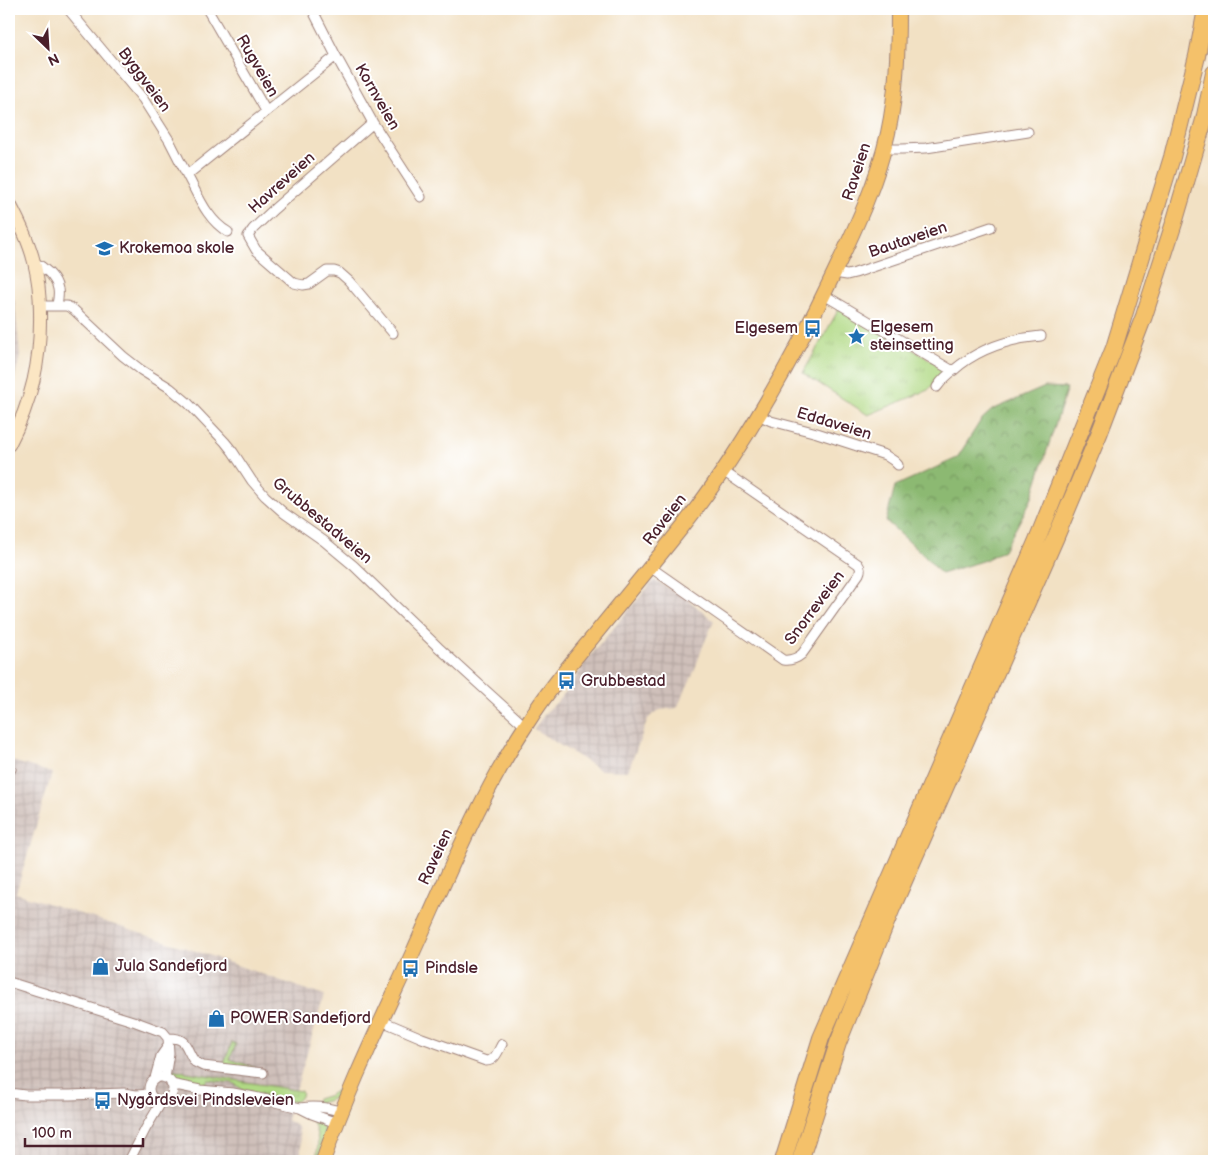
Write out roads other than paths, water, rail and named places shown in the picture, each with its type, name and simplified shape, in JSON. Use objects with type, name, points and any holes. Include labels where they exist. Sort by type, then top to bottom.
[{"type":"highway","points":[[783,1161],[821,1038],[1037,540],[1114,348],[1172,157],[1197,56],[1206,9]]},
{"type":"highway","points":[[800,1161],[838,1043],[892,908],[1055,539],[1120,380],[1144,316],[1175,220],[1204,120],[1214,73]]},
{"type":"main road","name":"Raveien","points":[[323,1161],[339,1117],[475,816],[498,770],[525,726],[554,685],[686,522],[723,471],[788,364],[824,295],[850,242],[867,201],[884,149],[896,84],[898,9]]},
{"type":"main road","points":[[9,202],[27,239],[34,262],[40,306],[40,349],[34,383],[25,411],[9,445]]},
{"type":"street","name":"Byggveien","points":[[68,9],[143,99],[169,140],[210,217],[220,228],[228,232]]},
{"type":"street","name":"Rugveien","points":[[207,9],[266,111]]},
{"type":"street","name":"Kornveien","points":[[312,9],[373,123],[421,197]]},
{"type":"street","points":[[187,176],[336,56]]},
{"type":"street","name":"Havreveien","points":[[373,123],[274,209],[248,236],[256,250],[294,283],[309,284],[327,271],[340,273],[394,333]]},
{"type":"street","points":[[884,149],[926,148],[1028,132]]},
{"type":"street","name":"Bautaveien","points":[[834,273],[847,275],[855,273],[991,228]]},
{"type":"street","points":[[34,262],[43,266],[56,284],[58,289],[57,305]]},
{"type":"street","points":[[824,295],[953,371]]},
{"type":"street","name":"Grubbestadveien","points":[[40,306],[67,306],[74,310],[123,356],[170,388],[188,403],[225,442],[252,481],[265,496],[284,513],[324,541],[354,566],[438,647],[525,726]]},
{"type":"street","points":[[937,387],[945,377],[966,360],[988,347],[1010,340],[1041,336]]},
{"type":"street","name":"Eddaveien","points":[[758,415],[771,421],[817,433],[885,455],[894,460],[898,465]]},
{"type":"street","name":"Snorreveien","points":[[650,567],[783,660],[793,660],[802,654],[859,574],[860,567],[826,541],[723,471]]},
{"type":"street","points":[[9,982],[163,1032],[168,1042],[168,1081],[172,1087],[172,1094]]},
{"type":"street","points":[[382,1021],[489,1062],[494,1058],[502,1044]]},
{"type":"street","points":[[155,1098],[149,1091],[161,1056],[168,1042],[177,1039],[182,1040],[187,1046],[196,1063],[203,1066],[263,1073]]},
{"type":"street","points":[[124,1093],[161,1077],[168,1081],[200,1090],[254,1096],[300,1108],[313,1106],[333,1109],[339,1117]]},
{"type":"street","points":[[9,1093],[24,1095],[70,1095],[124,1093],[167,1099],[172,1094],[200,1090]]},
{"type":"street","points":[[129,1161],[146,1128],[155,1098]]},
{"type":"place","name":"Krokemoa skole","points":[[105,248]]},
{"type":"place","name":"Elgesem","points":[[812,328]]},
{"type":"place","name":"Elgesem steinsetting","points":[[856,336]]},
{"type":"place","name":"Grubbestad","points":[[567,681]]},
{"type":"place","name":"Jula Sandefjord","points":[[101,966]]},
{"type":"place","name":"Pindsle","points":[[411,968]]},
{"type":"place","name":"POWER Sandefjord","points":[[216,1018]]},
{"type":"place","name":"Nygårdsvei Pindsleveien","points":[[103,1100]]}]
